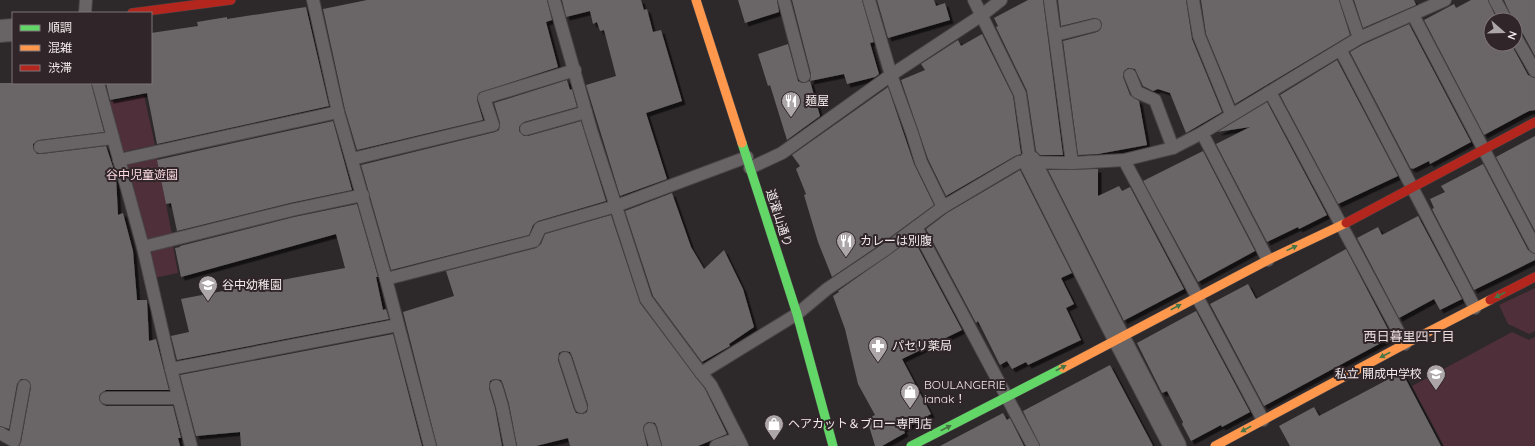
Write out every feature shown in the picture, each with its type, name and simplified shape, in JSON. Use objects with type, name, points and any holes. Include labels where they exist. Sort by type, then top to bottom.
[{"type":"street","points":[[140,12],[230,0]]},
{"type":"street","name":"道灌山通り","points":[[696,0],[797,314],[834,446]]},
{"type":"street","points":[[0,31],[12,30]]},
{"type":"street","points":[[911,446],[1006,398],[1268,260],[1342,225],[1535,122]]},
{"type":"street","points":[[1030,162],[1118,338],[1175,446]]},
{"type":"street","points":[[1215,446],[1405,344],[1535,278]]},
{"type":"lane","points":[[85,12],[86,0]]},
{"type":"lane","points":[[313,0],[338,112],[386,278],[430,446]]},
{"type":"lane","points":[[554,0],[586,112],[646,299],[701,374],[711,385],[740,442],[716,446]]},
{"type":"lane","points":[[784,0],[804,76]]},
{"type":"lane","points":[[869,0],[891,75],[921,162],[943,207]]},
{"type":"lane","points":[[974,0],[1020,94],[1030,162]]},
{"type":"lane","points":[[386,278],[534,241],[540,228],[616,206],[782,153],[891,75],[982,15],[1001,0]]},
{"type":"lane","points":[[1050,0],[1072,162]]},
{"type":"lane","points":[[1193,0],[1199,36],[1231,114]]},
{"type":"lane","points":[[1346,0],[1359,38]]},
{"type":"lane","points":[[701,374],[797,314],[827,289],[885,250],[943,207],[1019,162],[1124,160],[1173,148],[1202,133],[1231,114],[1341,51],[1359,38],[1419,8],[1445,0]]},
{"type":"lane","points":[[1495,0],[1502,12]]},
{"type":"lane","points":[[1419,8],[1484,149],[1535,247]]},
{"type":"lane","points":[[1055,35],[1095,25]]},
{"type":"lane","points":[[1523,50],[1535,71]]},
{"type":"lane","points":[[1341,51],[1475,308]]},
{"type":"lane","points":[[352,159],[492,125],[484,98],[575,70]]},
{"type":"lane","points":[[1130,75],[1137,92],[1155,100],[1173,148]]},
{"type":"lane","points":[[98,84],[143,247],[171,369],[191,446]]},
{"type":"lane","points":[[1270,92],[1405,344]]},
{"type":"lane","points":[[119,160],[338,112]]},
{"type":"lane","points":[[526,129],[586,112]]},
{"type":"lane","points":[[1202,133],[1268,260]]},
{"type":"lane","points":[[40,147],[113,138]]},
{"type":"lane","points":[[1124,160],[1263,420]]},
{"type":"lane","points":[[143,247],[292,210],[363,195]]},
{"type":"lane","points":[[916,227],[1032,446]]},
{"type":"lane","points":[[171,369],[398,325]]},
{"type":"lane","points":[[565,358],[581,407]]},
{"type":"lane","points":[[0,433],[14,440],[24,386]]},
{"type":"lane","points":[[496,386],[502,406],[510,446]]},
{"type":"lane","points":[[106,398],[178,398]]},
{"type":"lane","points":[[650,429],[654,446]]},
{"type":"green space","points":[[144,95],[155,145],[122,152],[109,102]]},
{"type":"green space","name":"谷中児童遊園","points":[[156,152],[173,240],[142,242],[119,160]]},
{"type":"green space","points":[[173,246],[178,273],[154,278],[148,252]]},
{"type":"green space","points":[[1535,288],[1535,331],[1529,334],[1508,324],[1499,305]]},
{"type":"green space","points":[[1512,332],[1529,340],[1535,337],[1535,446],[1444,446],[1412,386]]},
{"type":"building","points":[[367,0],[547,0],[552,20],[546,22],[558,67],[479,93],[477,100],[483,120],[357,150],[345,110],[323,9]]},
{"type":"building","points":[[562,0],[641,0],[644,10],[647,9],[653,32],[661,30],[682,101],[646,113],[667,179],[620,196],[586,85],[616,76],[604,30],[600,31],[597,22],[593,24],[590,11],[566,17]]},
{"type":"building","points":[[738,0],[777,0],[779,12],[745,23]]},
{"type":"building","points":[[792,0],[862,0],[874,42],[870,43],[879,74],[875,77],[847,84],[844,74],[810,81],[811,74]]},
{"type":"building","points":[[877,0],[934,0],[936,6],[945,3],[950,20],[888,38]]},
{"type":"building","points":[[1028,0],[1043,0],[1063,155],[1040,155],[1036,151],[1027,91],[996,27],[998,26],[994,18]]},
{"type":"building","points":[[1058,0],[1186,0],[1192,39],[1222,112],[1186,133],[1170,93],[1158,89],[1153,91],[1143,86],[1135,69],[1128,68],[1124,71],[1123,77],[1130,95],[1139,101],[1147,145],[1098,154],[1078,155],[1063,41],[1097,32],[1100,30],[1102,24],[1100,20],[1094,18],[1061,26]]},
{"type":"building","points":[[1201,0],[1339,0],[1350,35],[1235,104],[1206,34]]},
{"type":"building","points":[[1354,0],[1414,0],[1416,5],[1363,28]]},
{"type":"building","points":[[1471,0],[1488,0],[1493,12],[1483,12],[1483,52],[1515,52],[1528,75],[1535,78],[1535,110],[1529,111],[1484,135],[1424,20],[1454,4],[1456,8]]},
{"type":"building","points":[[1504,0],[1535,0],[1535,56],[1523,34],[1523,12],[1509,12]]},
{"type":"building","points":[[306,7],[329,106],[157,144],[147,93],[110,100],[106,84],[152,84],[152,33],[198,26],[197,22],[227,17],[227,19]]},
{"type":"building","points":[[1409,24],[1471,142],[1430,164],[1429,161],[1413,169],[1411,169],[1350,52]]},
{"type":"building","points":[[982,34],[1013,96],[1021,154],[946,196],[928,159],[901,80],[925,70],[921,64],[958,40],[961,46]]},
{"type":"building","points":[[788,44],[798,81],[802,83],[810,81],[820,116],[787,140],[770,85],[768,86],[758,54]]},
{"type":"building","points":[[1337,60],[1398,176],[1338,204],[1280,95]]},
{"type":"building","points":[[567,80],[570,90],[572,89],[577,107],[524,122],[519,127],[519,131],[524,136],[528,136],[581,121],[606,201],[538,221],[533,225],[529,235],[391,270],[361,165],[495,132],[499,130],[500,123],[494,103]]},
{"type":"building","points":[[0,83],[91,84],[104,132],[39,140],[33,144],[33,148],[37,154],[41,154],[106,146],[116,176],[118,215],[123,213],[133,251],[137,300],[147,300],[149,341],[156,339],[169,390],[106,390],[100,394],[99,398],[102,404],[106,406],[173,406],[181,438],[178,438],[180,446],[19,446],[31,387],[29,381],[25,379],[21,379],[17,384],[9,429],[0,426]]},
{"type":"building","points":[[888,87],[914,164],[934,205],[881,244],[832,277],[818,242],[804,195],[806,194],[796,169],[800,166],[792,155]]},
{"type":"building","points":[[1267,102],[1327,215],[1299,229],[1298,227],[1267,242],[1216,144],[1250,127],[1217,132]]},
{"type":"building","points":[[333,121],[352,190],[290,203],[177,231],[171,203],[166,204],[157,160]]},
{"type":"building","points":[[1535,136],[1535,231],[1496,157]]},
{"type":"building","points":[[1203,151],[1255,251],[1198,282],[1143,181]]},
{"type":"building","points":[[1483,164],[1528,250],[1535,254],[1535,260],[1474,290],[1432,209],[1434,208],[1430,199],[1445,192],[1441,186]]},
{"type":"building","points":[[1098,169],[1098,196],[1119,186],[1122,191],[1130,187],[1184,289],[1124,321],[1048,170]]},
{"type":"building","points":[[1020,170],[1072,273],[1061,278],[1074,304],[1066,308],[1081,340],[1028,365],[1026,362],[1012,369],[1007,361],[1000,365],[978,321],[976,323],[926,229],[947,213]]},
{"type":"building","points":[[672,193],[691,247],[704,269],[724,250],[743,289],[754,327],[729,344],[730,346],[702,362],[653,296],[625,211]]},
{"type":"building","points":[[357,204],[378,277],[376,277],[383,310],[386,309],[389,319],[177,360],[171,336],[189,332],[181,299],[345,268],[336,234],[181,277],[175,248],[294,217]]},
{"type":"building","points":[[611,215],[640,303],[705,389],[727,434],[698,446],[662,446],[655,423],[648,422],[643,428],[647,446],[570,446],[568,438],[536,446],[517,446],[509,404],[503,384],[501,380],[494,379],[490,381],[489,388],[495,408],[502,446],[437,446],[403,312],[454,296],[446,271],[536,248],[541,244],[545,234]],"holes":[[[563,351],[570,352],[588,405],[587,412],[583,414],[576,413],[574,409],[558,360],[559,353]]]},
{"type":"building","points":[[1418,216],[1462,299],[1440,310],[1434,299],[1399,318],[1357,238],[1378,227],[1382,235]]},
{"type":"building","points":[[913,238],[962,330],[902,359],[931,414],[903,429],[905,433],[882,446],[875,446],[867,419],[875,415],[858,384],[845,329],[833,296]]},
{"type":"building","points":[[1346,249],[1392,337],[1264,406],[1210,304],[1248,284],[1256,299]]},
{"type":"building","points":[[1196,311],[1250,412],[1191,441],[1167,391],[1162,393],[1137,343]]},
{"type":"building","points":[[393,334],[422,446],[241,446],[240,432],[196,436],[180,375]]},
{"type":"building","points":[[1110,365],[1153,446],[1040,446],[1023,411]]},
{"type":"building","points":[[1402,372],[1441,446],[1290,446],[1279,426],[1314,407],[1319,416]]},
{"type":"building","points":[[1003,413],[1007,420],[1010,418],[1024,446],[940,446]]},
{"type":"traffic: fast","points":[[742,143],[797,314],[833,446]]},
{"type":"traffic: fast","points":[[911,446],[1063,368]]},
{"type":"traffic: slow","points":[[696,0],[742,143]]},
{"type":"traffic: slow","points":[[1063,368],[1268,260],[1346,223]]},
{"type":"traffic: slow","points":[[1215,446],[1490,300]]},
{"type":"traffic: jam","points":[[140,12],[231,0]]},
{"type":"traffic: jam","points":[[1346,223],[1535,122]]},
{"type":"traffic: jam","points":[[1490,300],[1535,277]]},
{"type":"place","name":"麺屋","points":[[791,118]]},
{"type":"place","name":"カレーは別腹","points":[[846,258]]},
{"type":"place","name":"谷中幼稚園","points":[[208,302]]},
{"type":"place","name":"パセリ薬局","points":[[878,363]]},
{"type":"place","name":"私立 開成中学校","points":[[1436,391]]},
{"type":"place","name":"BOULANGERIE ianak！","points":[[910,409]]},
{"type":"place","name":"ヘアカット＆ブロー専門店","points":[[774,441]]},
{"type":"district","name":"西日暮里四丁目","points":[[1409,336]]}]
